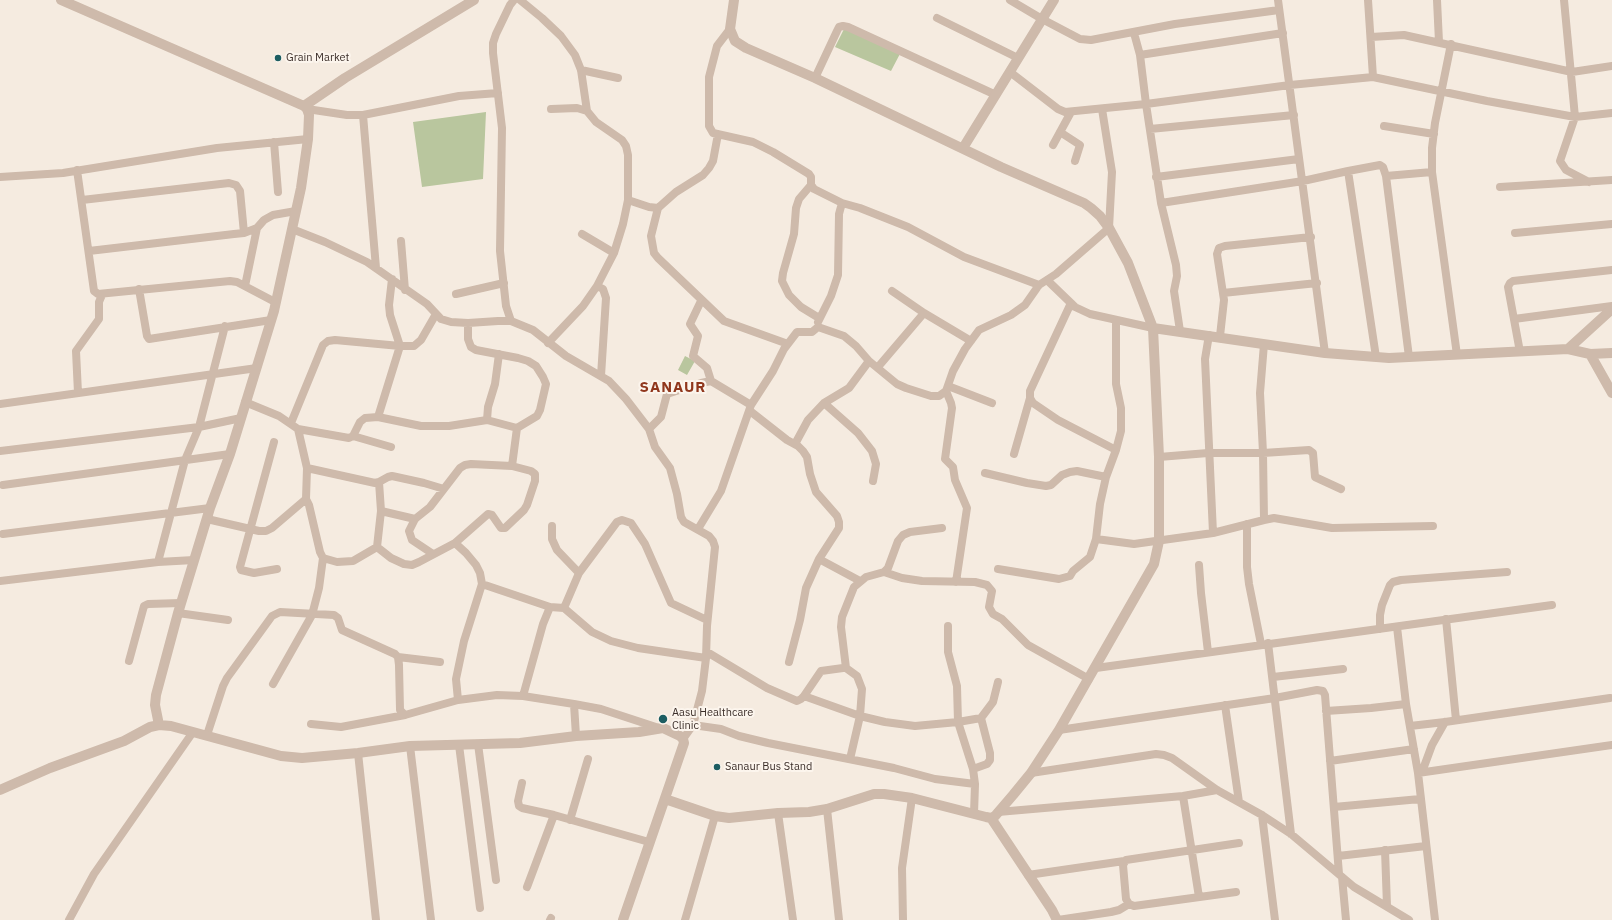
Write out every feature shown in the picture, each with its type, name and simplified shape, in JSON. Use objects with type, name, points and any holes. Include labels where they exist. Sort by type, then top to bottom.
[{"type":"street","points":[[61,0],[306,107],[347,115],[363,115],[459,96],[498,93]]},
{"type":"street","points":[[306,107],[345,78],[474,0]]},
{"type":"street","points":[[511,321],[506,306],[500,251],[499,232],[502,128],[493,43],[510,5],[514,0]]},
{"type":"street","points":[[520,0],[561,36],[575,55],[581,70],[587,111],[596,122],[622,140],[626,146],[628,155],[628,200],[623,224],[614,253],[597,286],[583,306],[548,343]]},
{"type":"street","points":[[734,0],[730,29],[717,46],[709,77],[710,130],[718,134],[753,142],[773,152],[809,174],[811,177],[811,185],[799,199],[796,208],[794,234],[782,280],[789,295],[801,307],[819,318]]},
{"type":"street","points":[[1010,0],[1080,39],[1091,40],[1175,24],[1279,10]]},
{"type":"street","points":[[963,148],[1054,0]]},
{"type":"street","points":[[1278,0],[1317,283],[1325,353]]},
{"type":"street","points":[[1368,0],[1373,77]]},
{"type":"street","points":[[1437,0],[1439,42]]},
{"type":"street","points":[[1564,0],[1572,72],[1575,117],[1560,161],[1566,170],[1589,182]]},
{"type":"street","points":[[937,18],[1018,58]]},
{"type":"street","points":[[815,78],[836,31],[839,27],[848,26],[996,95]]},
{"type":"street","points":[[730,29],[736,41],[746,48],[815,78],[1002,167],[1084,203],[1100,216],[1109,228],[1128,263],[1153,328],[1159,457],[1159,542],[1154,564],[1096,668],[1059,730],[1031,773],[994,815]]},
{"type":"street","points":[[1134,33],[1140,55],[1156,177],[1176,265],[1177,276],[1174,290],[1180,331]]},
{"type":"street","points":[[1140,55],[1283,33]]},
{"type":"street","points":[[1371,37],[1404,35],[1451,44],[1572,72],[1612,66]]},
{"type":"street","points":[[1451,44],[1434,134],[1432,172],[1457,355]]},
{"type":"street","points":[[581,70],[618,78]]},
{"type":"street","points":[[1010,72],[1058,109],[1065,112],[1373,77],[1575,117],[1612,114]]},
{"type":"street","points":[[159,725],[155,706],[156,695],[178,613],[210,508],[230,454],[271,320],[301,188],[308,139],[306,107]]},
{"type":"street","points":[[551,109],[577,108],[587,111]]},
{"type":"street","points":[[818,327],[844,336],[856,346],[868,361],[878,367],[897,384],[932,396],[939,396],[947,389],[953,371],[979,330],[1012,315],[1025,305],[1039,285],[1048,280],[1109,228],[1112,172],[1102,109]]},
{"type":"street","points":[[1053,145],[1071,112]]},
{"type":"street","points":[[363,115],[376,268]]},
{"type":"street","points":[[1150,129],[1294,115]]},
{"type":"street","points":[[1384,126],[1434,134]]},
{"type":"street","points":[[1060,132],[1080,145],[1075,161]]},
{"type":"street","points":[[718,134],[713,161],[709,168],[703,174],[676,192],[658,208],[652,232],[654,253],[724,321],[788,344]]},
{"type":"street","points":[[0,177],[32,176],[217,148],[308,139]]},
{"type":"street","points":[[274,142],[278,192]]},
{"type":"street","points":[[1156,177],[1299,159]]},
{"type":"street","points":[[1161,203],[1303,181],[1380,165],[1383,167],[1386,176],[1410,357]]},
{"type":"street","points":[[78,170],[94,291],[98,294],[102,295],[230,281],[237,282],[275,302]]},
{"type":"street","points":[[1348,171],[1376,357]]},
{"type":"street","points":[[1386,176],[1432,172]]},
{"type":"street","points":[[1500,188],[1612,180]]},
{"type":"street","points":[[82,200],[229,183],[236,185],[240,191],[244,233]]},
{"type":"street","points":[[811,185],[814,189],[842,204],[860,208],[908,227],[964,257],[1039,285]]},
{"type":"street","points":[[628,200],[649,207],[658,208]]},
{"type":"street","points":[[698,529],[721,491],[750,408],[788,344],[797,332],[812,332],[818,327],[819,318],[831,296],[837,279],[839,214],[842,204]]},
{"type":"street","points":[[89,251],[244,233],[257,228],[264,220],[273,215],[296,211]]},
{"type":"street","points":[[1515,233],[1612,224]]},
{"type":"street","points":[[245,286],[257,228]]},
{"type":"street","points":[[292,229],[325,242],[367,262],[426,304],[441,319],[451,322],[468,323],[498,320],[511,321],[533,330],[566,356],[609,381],[621,393],[649,429],[655,447],[670,468],[681,517],[688,526],[698,529],[709,536],[713,541],[715,547],[707,620],[706,655],[702,691],[693,725],[683,739],[684,743],[623,920]]},
{"type":"street","points":[[582,234],[614,253]]},
{"type":"street","points":[[1220,336],[1224,309],[1217,254],[1220,248],[1225,246],[1311,238]]},
{"type":"street","points":[[401,241],[405,290]]},
{"type":"street","points":[[1520,352],[1508,287],[1510,283],[1513,281],[1612,270]]},
{"type":"street","points":[[378,417],[400,346],[390,315],[389,305],[392,279]]},
{"type":"street","points":[[1048,280],[1075,307],[1090,314],[1116,321],[1153,328],[1220,336],[1325,353],[1389,358],[1568,349],[1590,354],[1612,352]]},
{"type":"street","points":[[456,294],[504,283]]},
{"type":"street","points":[[1223,293],[1317,283]]},
{"type":"street","points":[[597,286],[603,289],[606,298],[601,376]]},
{"type":"street","points":[[139,290],[147,336],[149,338],[271,320]]},
{"type":"street","points":[[892,291],[924,313],[971,341]]},
{"type":"street","points":[[78,393],[76,351],[99,319],[99,302],[102,295]]},
{"type":"street","points":[[701,300],[690,324],[698,336],[693,356],[707,368],[711,381],[750,408],[787,440],[795,444],[803,451],[807,457],[810,474],[816,492],[837,516],[839,522],[839,528],[819,558],[806,588],[800,620],[788,662]]},
{"type":"street","points":[[1014,454],[1030,398],[1030,391],[1071,303]]},
{"type":"street","points":[[1514,319],[1612,306]]},
{"type":"street","points":[[1568,349],[1612,309]]},
{"type":"street","points":[[878,367],[924,313]]},
{"type":"street","points":[[273,684],[312,614],[320,588],[323,558],[320,552],[309,505],[306,499],[306,468],[294,426],[323,345],[328,341],[335,340],[414,346],[417,344],[436,314]]},
{"type":"street","points":[[998,569],[1059,579],[1066,578],[1090,557],[1096,539],[1100,504],[1106,477],[1116,450],[1122,421],[1116,384],[1116,321]]},
{"type":"street","points":[[353,436],[360,422],[365,418],[378,417],[421,426],[449,426],[487,420],[518,428],[537,416],[540,410],[546,384],[536,366],[518,358],[476,350],[471,347],[468,339],[468,323]]},
{"type":"street","points":[[158,562],[185,460],[198,427],[226,326]]},
{"type":"street","points":[[1209,335],[1205,359],[1208,453],[1213,533]]},
{"type":"street","points":[[1264,344],[1260,394],[1264,520]]},
{"type":"street","points":[[487,420],[488,407],[495,384],[499,354]]},
{"type":"street","points":[[1590,354],[1612,393]]},
{"type":"street","points":[[795,444],[808,420],[824,403],[849,388],[868,361]]},
{"type":"street","points":[[0,404],[257,368]]},
{"type":"street","points":[[649,429],[661,417],[666,394],[711,381]]},
{"type":"street","points":[[947,389],[992,403]]},
{"type":"street","points":[[947,389],[952,408],[945,459],[953,467],[955,480],[967,508],[956,582]]},
{"type":"street","points":[[1030,398],[1033,403],[1058,420],[1116,450]]},
{"type":"street","points":[[245,402],[279,416],[294,426],[349,438],[353,436],[391,447]]},
{"type":"street","points":[[824,403],[858,433],[872,451],[876,464],[873,482]]},
{"type":"street","points":[[0,452],[198,427],[241,418]]},
{"type":"street","points":[[512,466],[518,428]]},
{"type":"street","points":[[274,442],[240,570],[254,573],[277,569]]},
{"type":"street","points":[[1159,457],[1208,453],[1311,451],[1315,476],[1341,490]]},
{"type":"street","points":[[3,485],[230,454]]},
{"type":"street","points":[[376,547],[391,558],[404,564],[412,565],[454,543],[485,516],[492,515],[501,528],[505,528],[524,510],[529,500],[536,477],[531,471],[512,466],[471,464],[460,468],[430,507],[416,519],[409,531],[409,535],[412,540],[432,554]]},
{"type":"street","points":[[306,468],[379,482],[392,476],[424,482],[444,489]]},
{"type":"street","points":[[985,473],[1046,486],[1051,485],[1062,475],[1070,472],[1077,471],[1106,477]]},
{"type":"street","points":[[376,547],[381,511],[379,482]]},
{"type":"street","points":[[207,519],[259,531],[266,531],[272,528],[306,499]]},
{"type":"street","points":[[3,534],[88,522],[210,508]]},
{"type":"street","points":[[381,511],[416,519]]},
{"type":"street","points":[[1096,539],[1128,544],[1159,542],[1213,533],[1274,518],[1332,528],[1434,526]]},
{"type":"street","points":[[564,608],[579,573],[617,522],[626,520],[630,523],[645,544],[671,603],[707,620]]},
{"type":"street","points":[[1247,524],[1248,578],[1273,677],[1291,834]]},
{"type":"street","points":[[552,526],[552,539],[557,550],[579,573]]},
{"type":"street","points":[[846,668],[841,636],[842,617],[850,596],[860,581],[866,577],[884,572],[888,568],[898,541],[903,536],[910,532],[942,528]]},
{"type":"street","points":[[454,543],[466,553],[476,565],[480,573],[482,584],[464,641],[456,679],[458,700]]},
{"type":"street","points":[[323,558],[337,562],[353,561],[376,547]]},
{"type":"street","points":[[819,558],[860,581]]},
{"type":"street","points":[[0,581],[158,562],[194,560]]},
{"type":"street","points":[[1199,565],[1208,652]]},
{"type":"street","points":[[884,572],[902,578],[922,581],[975,582],[987,585],[992,591],[989,607],[993,614],[1002,619],[1028,645],[1089,679]]},
{"type":"street","points":[[1380,629],[1382,605],[1390,585],[1393,582],[1402,580],[1507,572]]},
{"type":"street","points":[[482,584],[550,607],[564,608],[592,632],[612,641],[638,648],[706,655],[796,701],[804,696],[821,671],[846,668],[857,676],[860,680],[862,689],[860,716],[850,759]]},
{"type":"street","points":[[129,661],[144,606],[148,604],[181,603]]},
{"type":"street","points":[[1096,668],[1552,605]]},
{"type":"street","points":[[523,696],[543,624],[550,607]]},
{"type":"street","points":[[207,735],[227,678],[272,616],[280,612],[334,615],[338,618],[342,630],[395,654],[398,657],[440,662]]},
{"type":"street","points":[[178,613],[228,620]]},
{"type":"street","points":[[1446,619],[1456,720]]},
{"type":"street","points":[[948,626],[948,652],[957,686],[958,722],[973,769],[975,784],[974,814]]},
{"type":"street","points":[[1397,627],[1406,704],[1414,750],[1420,773],[1420,799],[1434,920]]},
{"type":"street","points":[[398,657],[400,710],[405,715]]},
{"type":"street","points":[[1273,677],[1343,668]]},
{"type":"street","points":[[804,696],[860,716],[884,722],[915,726],[958,722],[981,718],[993,702],[998,682]]},
{"type":"street","points":[[1059,730],[1275,698],[1317,690],[1323,691],[1325,695],[1338,856],[1346,920]]},
{"type":"street","points":[[311,724],[341,727],[405,715],[458,700],[497,695],[523,696],[601,709],[663,728],[683,739]]},
{"type":"street","points":[[1410,726],[1610,698]]},
{"type":"street","points":[[574,704],[576,736]]},
{"type":"street","points":[[1326,711],[1406,704]]},
{"type":"street","points":[[1225,705],[1239,802]]},
{"type":"street","points":[[973,769],[987,764],[990,760],[990,753],[981,718]]},
{"type":"street","points":[[1420,773],[1432,744],[1445,722]]},
{"type":"street","points":[[0,790],[50,768],[124,741],[150,727],[159,725],[171,726],[207,735],[281,756],[302,758],[358,753],[410,746],[520,742],[576,736],[639,732],[659,728]]},
{"type":"street","points":[[693,725],[711,727],[768,743],[850,759],[935,779],[975,784]]},
{"type":"street","points":[[69,920],[94,874],[193,732]]},
{"type":"street","points":[[478,744],[496,880]]},
{"type":"street","points":[[459,745],[480,908]]},
{"type":"street","points":[[1420,773],[1612,745]]},
{"type":"street","points":[[410,746],[431,920]]},
{"type":"street","points":[[1330,761],[1414,750]]},
{"type":"street","points":[[358,753],[376,920]]},
{"type":"street","points":[[1031,773],[1156,754],[1172,758],[1216,790],[1262,815],[1291,834],[1354,887],[1409,920]]},
{"type":"street","points":[[570,820],[588,759]]},
{"type":"street","points":[[522,783],[518,801],[519,806],[649,842]]},
{"type":"street","points":[[665,799],[715,816],[729,818],[778,813],[810,812],[827,809],[874,794],[912,798],[974,814],[994,815],[1183,796],[1216,790]]},
{"type":"street","points":[[1183,796],[1190,850],[1199,897]]},
{"type":"street","points":[[903,920],[902,861],[912,798]]},
{"type":"street","points":[[1334,807],[1420,799]]},
{"type":"street","points":[[827,809],[839,920]]},
{"type":"street","points":[[778,813],[792,920]]},
{"type":"street","points":[[527,887],[554,815]]},
{"type":"street","points":[[994,815],[1028,875],[1058,920],[1111,912],[1119,910],[1129,904]]},
{"type":"street","points":[[1262,815],[1275,920]]},
{"type":"street","points":[[685,920],[715,816]]},
{"type":"street","points":[[1028,875],[1239,843]]},
{"type":"street","points":[[1338,856],[1426,846]]},
{"type":"street","points":[[1384,850],[1390,908],[1395,920]]},
{"type":"street","points":[[1124,861],[1123,865],[1126,899],[1129,904],[1134,906],[1236,892]]},
{"type":"green space","points":[[847,23],[902,50],[891,71],[835,47]]},
{"type":"green space","points":[[486,112],[483,179],[422,187],[413,122]]},
{"type":"green space","points":[[685,356],[695,361],[687,375],[678,370]]},
{"type":"place","name":"Grain Market","points":[[278,58]]},
{"type":"place","name":"Aasu Healthcare Clinic","points":[[663,719]]},
{"type":"place","name":"Sanaur Bus Stand","points":[[717,767]]},
{"type":"district","name":"SANAUR","points":[[673,388]]}]
